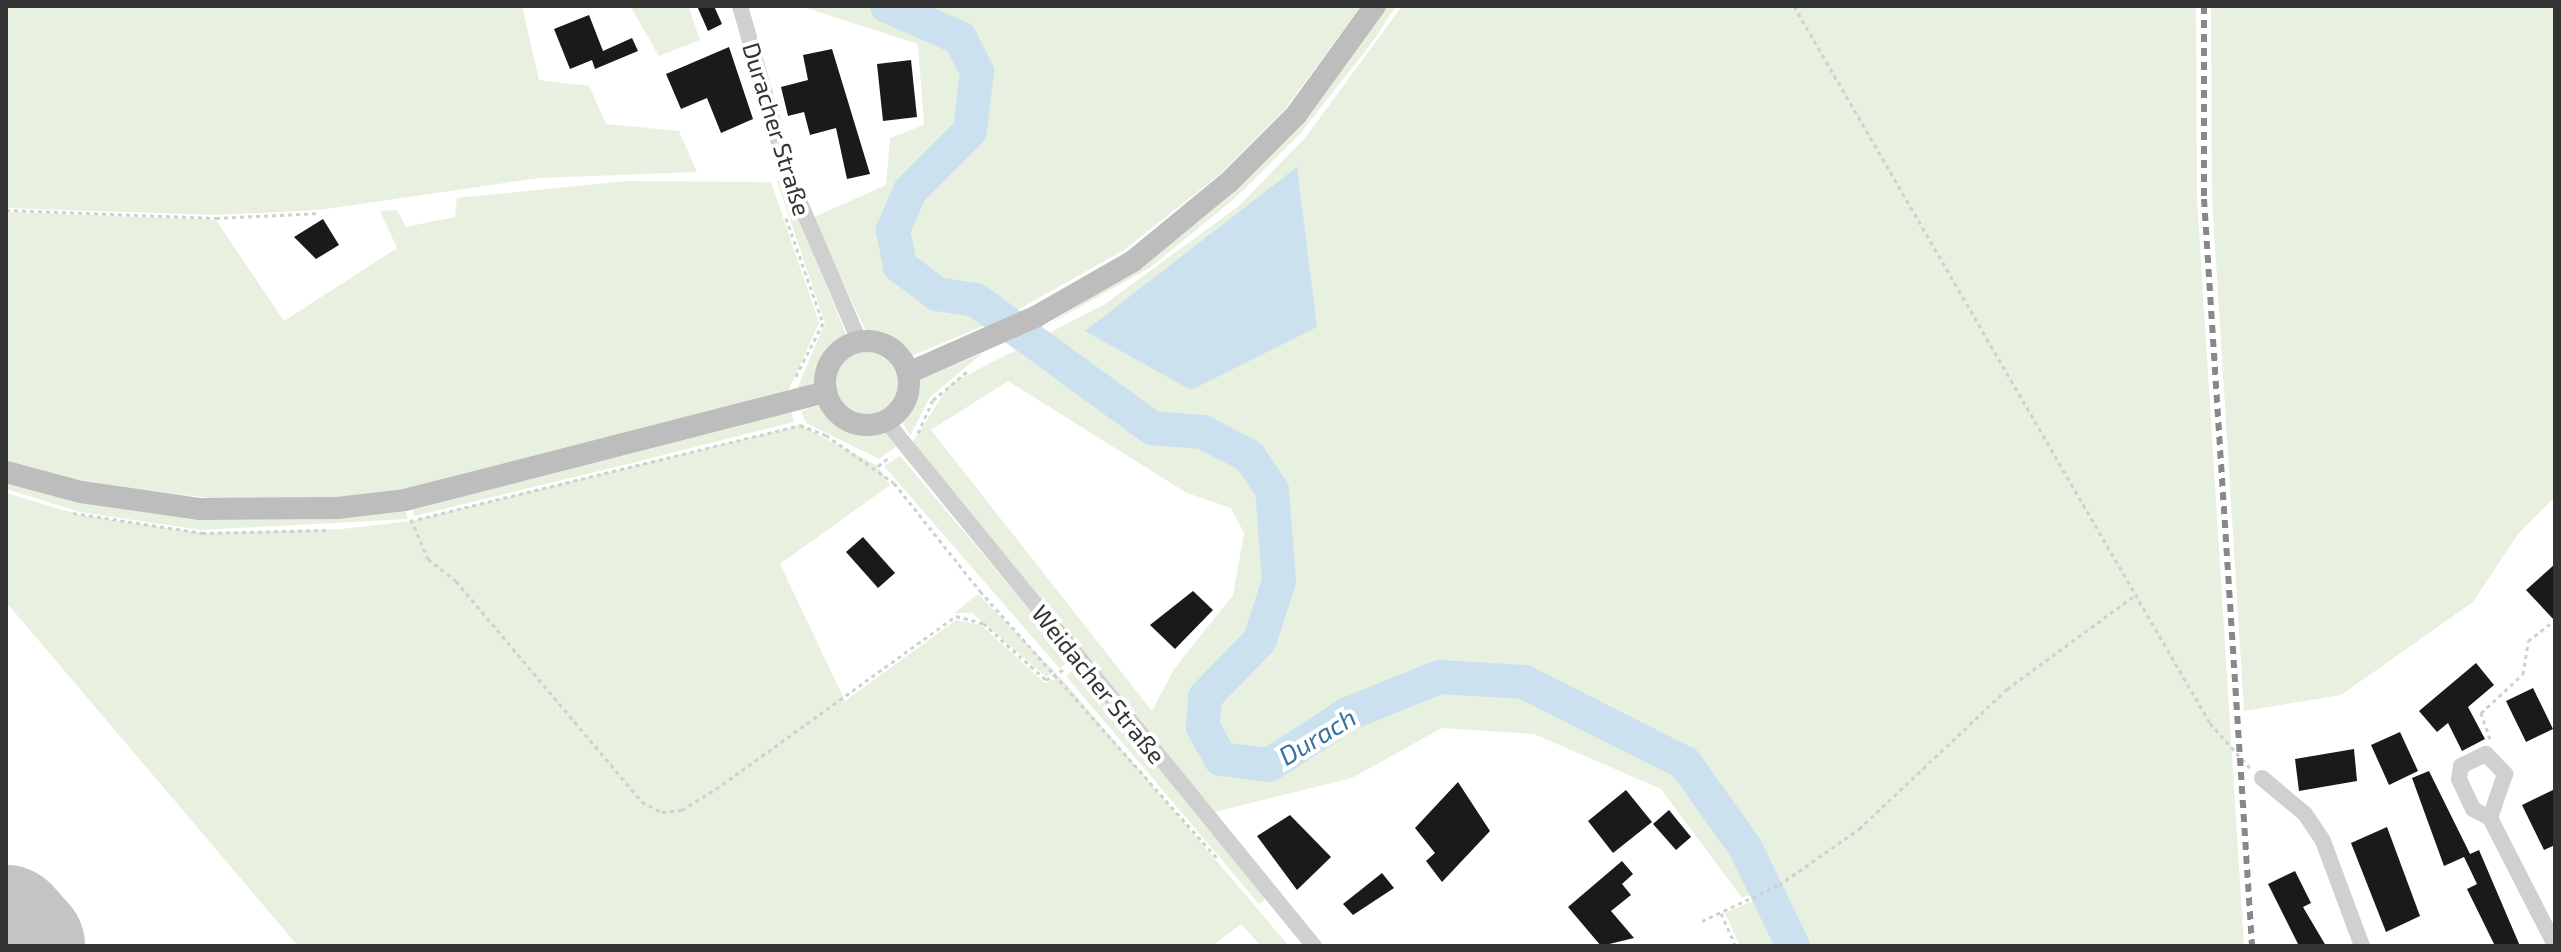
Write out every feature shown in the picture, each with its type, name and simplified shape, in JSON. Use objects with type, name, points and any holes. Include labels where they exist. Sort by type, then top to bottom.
[{"type":"street","name":"Duracher Straße","points":[[740,6],[817,252],[859,341]]},
{"type":"street","points":[[908,373],[980,354],[1037,316],[1133,261],[1229,182],[1296,115],[1375,6]]},
{"type":"street","points":[[859,341],[895,351],[908,373],[905,401],[885,420],[849,421],[826,392],[836,354],[859,341]]},
{"type":"street","points":[[6,472],[81,492],[199,509],[337,508],[405,500],[795,403],[826,392]]},
{"type":"street","name":"Weidacher Straße","points":[[885,420],[903,447],[1314,946]]},
{"type":"street","points":[[2490,818],[2504,792],[2497,757],[2486,754],[2461,766],[2459,779],[2473,809],[2490,818],[2555,945]]},
{"type":"street","points":[[2262,778],[2305,814],[2323,841],[2362,946]]},
{"type":"path","points":[[1794,6],[2138,593],[2210,723],[2262,778]]},
{"type":"path","points":[[782,204],[823,323],[791,384],[800,425],[878,466],[980,591],[1060,673],[1219,860]]},
{"type":"path","points":[[6,210],[320,213]]},
{"type":"path","points":[[878,466],[903,447],[948,382],[980,354]]},
{"type":"path","points":[[411,521],[428,559],[456,581],[642,802],[662,812],[682,810],[716,789],[956,616],[983,623],[1046,680],[1078,659]]},
{"type":"path","points":[[1702,921],[1779,885],[1859,829],[2007,689],[2138,593]]},
{"type":"path","points":[[2497,757],[2481,713],[2523,674],[2528,641],[2555,620]]},
{"type":"path","points":[[1721,913],[1736,946]]},
{"type":"green space","points":[[6,6],[522,6],[539,80],[589,86],[606,124],[679,131],[697,172],[539,178],[319,210],[215,215],[6,208]]},
{"type":"green space","points":[[630,6],[688,6],[700,40],[659,56]]},
{"type":"green space","points":[[800,6],[1361,6],[1285,109],[1219,175],[1124,250],[1005,317],[909,357],[884,335],[866,331],[812,218],[886,185],[890,138],[924,125],[918,44]]},
{"type":"green space","points":[[1385,6],[1396,6],[1374,40],[1299,135],[1234,199],[1151,267],[1041,329],[1137,268]]},
{"type":"green space","points":[[1402,6],[2196,6],[2197,199],[2244,946],[1740,946],[1725,913],[1782,888],[1779,881],[1742,898],[1661,789],[1534,734],[1442,728],[1352,778],[1211,813],[912,443],[950,384],[1105,304],[1240,205],[1305,138]],"holes":[[[1008,381],[1187,493],[1231,508],[1244,533],[1233,595],[1174,669],[1152,711],[931,430]]]},
{"type":"green space","points":[[2211,6],[2555,6],[2555,497],[2518,534],[2473,602],[2341,695],[2244,711],[2212,199]]},
{"type":"green space","points":[[783,180],[847,337],[827,354],[818,383],[797,389],[825,323],[777,181]]},
{"type":"green space","points":[[627,181],[771,182],[819,323],[788,391],[398,491],[265,504],[84,484],[6,463],[6,212],[216,220],[284,321],[397,248],[380,211],[397,210],[406,227],[455,217],[457,198]]},
{"type":"green space","points":[[873,350],[891,359],[898,370],[898,396],[891,407],[880,414],[861,416],[843,407],[836,396],[834,377],[843,359],[854,352]]},
{"type":"green space","points":[[983,353],[930,397],[910,436],[901,420],[918,397],[918,380]]},
{"type":"green space","points":[[822,405],[833,421],[850,431],[882,430],[896,447],[879,459],[806,423],[801,411]]},
{"type":"green space","points":[[791,410],[794,422],[415,516],[411,507]]},
{"type":"green space","points":[[800,425],[878,466],[890,485],[780,564],[845,701],[956,620],[981,625],[1045,683],[1060,677],[1289,946],[1261,946],[1241,924],[1212,946],[298,946],[6,602],[6,493],[80,515],[202,533],[342,529],[411,521]]},
{"type":"green space","points":[[900,456],[1071,659],[1060,669],[884,466]]},
{"type":"green space","points":[[6,480],[200,518],[339,517],[405,508],[408,519],[201,530],[80,512],[6,489]]},
{"type":"green space","points":[[978,594],[1055,672],[1046,677],[972,613],[954,613]]},
{"type":"green space","points":[[1077,667],[1266,898],[1259,904],[1066,676]]},
{"type":"water","points":[[1297,167],[1317,327],[1191,390],[1085,331]]},
{"type":"building","points":[[697,6],[714,6],[722,24],[708,31]]},
{"type":"building","points":[[589,15],[603,51],[632,38],[638,51],[595,69],[592,60],[570,69],[554,29]]},
{"type":"building","points":[[729,47],[753,119],[721,133],[707,98],[681,109],[666,74]]},
{"type":"building","points":[[832,49],[870,174],[847,179],[836,128],[810,135],[804,112],[788,116],[781,87],[808,80],[803,55]]},
{"type":"building","points":[[911,60],[917,117],[883,121],[877,64]]},
{"type":"building","points":[[323,219],[339,245],[316,259],[294,237]]},
{"type":"building","points":[[863,537],[895,573],[878,588],[846,552]]},
{"type":"building","points":[[2555,564],[2555,621],[2526,590]]},
{"type":"building","points":[[1193,591],[1213,610],[1175,649],[1150,625]]},
{"type":"building","points":[[2476,663],[2494,685],[2468,707],[2485,739],[2462,751],[2448,723],[2437,732],[2419,711]]},
{"type":"building","points":[[2533,688],[2553,729],[2526,742],[2506,701]]},
{"type":"building","points":[[2400,732],[2418,771],[2389,785],[2371,745]]},
{"type":"building","points":[[2354,749],[2357,781],[2299,791],[2295,759]]},
{"type":"building","points":[[2429,771],[2470,854],[2479,850],[2520,946],[2495,946],[2467,889],[2477,884],[2464,857],[2444,866],[2412,778]]},
{"type":"building","points":[[1458,782],[1490,831],[1442,882],[1426,861],[1435,853],[1415,828]]},
{"type":"building","points":[[2555,789],[2555,845],[2544,850],[2522,805]]},
{"type":"building","points":[[1626,790],[1652,822],[1613,853],[1588,821]]},
{"type":"building","points":[[1669,810],[1691,837],[1676,850],[1653,824]]},
{"type":"building","points":[[1290,815],[1331,857],[1297,890],[1257,836]]},
{"type":"building","points":[[2387,827],[2420,916],[2386,932],[2351,843]]},
{"type":"building","points":[[1622,861],[1633,874],[1622,884],[1631,895],[1611,911],[1634,938],[1601,946],[1568,907]]},
{"type":"building","points":[[2295,871],[2311,903],[2303,907],[2326,946],[2299,946],[2268,884]]},
{"type":"building","points":[[1382,873],[1394,888],[1353,915],[1343,904]]},
{"type":"waterway","name":"Durach","points":[[887,6],[960,38],[977,72],[970,131],[910,191],[893,230],[900,266],[937,294],[976,300],[1152,428],[1203,432],[1249,456],[1272,490],[1279,581],[1260,640],[1205,697],[1203,727],[1221,759],[1269,765],[1348,714],[1439,677],[1524,682],[1685,763],[1745,847],[1793,946]]},
{"type":"taxiway","points":[[6,899],[48,946]]},
{"type":"runway","points":[[6,928],[22,946]]},
{"type":"railway","points":[[2204,6],[2204,199],[2252,946]]}]
